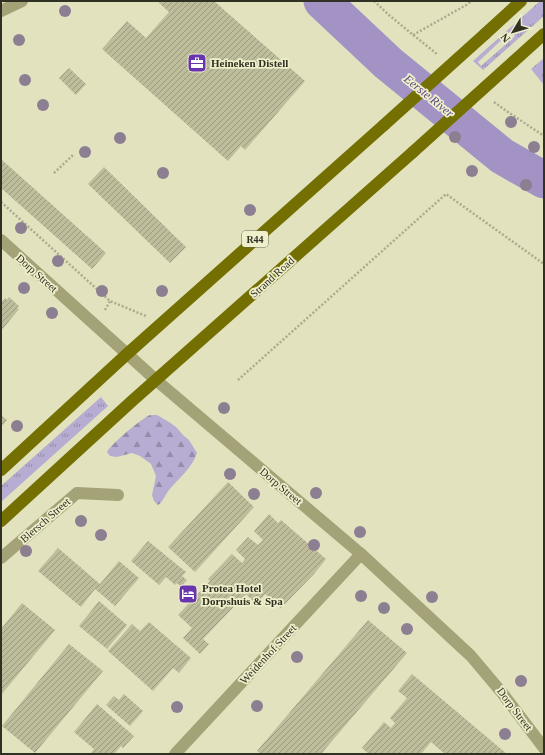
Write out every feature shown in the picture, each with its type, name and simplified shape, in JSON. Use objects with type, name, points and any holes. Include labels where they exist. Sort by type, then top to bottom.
[{"type":"main road","name":"R44","points":[[1,470],[127,354],[521,1]]},
{"type":"main road","name":"Strand Road","points":[[1,521],[156,380],[544,34]]},
{"type":"street","points":[[1,11],[22,1]]},
{"type":"street","name":"Dorp Street","points":[[1,240],[156,380],[361,554],[471,656],[503,694],[544,748]]},
{"type":"street","name":"Blersch Street","points":[[1,558],[77,493],[118,495]]},
{"type":"street","name":"Weidenhof Street","points":[[175,754],[361,554]]},
{"type":"path","points":[[374,1],[413,35],[471,1]]},
{"type":"path","points":[[54,173],[74,154]]},
{"type":"path","points":[[238,380],[446,194],[544,264]]},
{"type":"path","points":[[1,202],[110,301],[148,316]]},
{"type":"path","points":[[105,310],[110,301]]},
{"type":"green space","points":[[540,1],[544,1],[544,16],[483,70],[473,61]],"holes":[[[511,31],[515,36],[481,66],[478,62]]]},
{"type":"green space","points":[[544,58],[544,85],[531,69]]},
{"type":"green space","points":[[101,397],[108,406],[1,502],[1,486]]},
{"type":"green space","points":[[150,415],[157,415],[176,427],[189,440],[197,453],[189,468],[169,490],[158,505],[154,501],[152,495],[156,476],[151,464],[140,456],[132,453],[117,457],[110,456],[107,452],[127,432]]},
{"type":"building","points":[[161,1],[214,1],[305,81],[245,150],[241,146],[228,161],[102,49],[127,21],[146,38],[169,12],[159,3]]},
{"type":"building","points":[[69,68],[86,84],[76,95],[59,78]]},
{"type":"building","points":[[1,159],[106,253],[92,269],[1,188]]},
{"type":"building","points":[[104,167],[186,247],[170,263],[88,184]]},
{"type":"building","points":[[9,297],[19,306],[17,308],[19,309],[1,331],[1,303],[5,298],[7,300]]},
{"type":"building","points":[[1,415],[7,420],[1,427]]},
{"type":"building","points":[[228,482],[254,507],[195,572],[168,547]]},
{"type":"building","points":[[269,514],[278,523],[281,520],[326,559],[314,574],[281,608],[265,594],[256,604],[246,594],[203,639],[209,644],[200,654],[183,638],[192,628],[178,615],[210,581],[208,579],[232,554],[242,563],[245,559],[236,550],[248,537],[258,545],[263,540],[254,531]]},
{"type":"building","points":[[148,541],[186,572],[182,576],[187,580],[181,587],[177,583],[175,585],[166,577],[159,585],[131,561]]},
{"type":"building","points":[[58,548],[100,584],[119,561],[139,578],[115,606],[95,589],[81,607],[38,571]]},
{"type":"building","points":[[99,601],[127,625],[107,649],[79,626]]},
{"type":"building","points":[[22,603],[55,630],[1,695],[1,629]]},
{"type":"building","points":[[368,620],[407,653],[321,754],[261,754],[257,751]]},
{"type":"building","points":[[149,622],[191,658],[179,673],[173,668],[153,691],[108,651],[132,624],[140,631]]},
{"type":"building","points":[[69,644],[103,671],[35,753],[2,726]]},
{"type":"building","points":[[412,674],[507,754],[445,754],[431,742],[421,754],[369,754],[362,748],[384,722],[391,728],[395,723],[390,718],[407,698],[398,691]]},
{"type":"building","points":[[124,694],[143,711],[130,726],[106,705],[114,696],[119,700]]},
{"type":"building","points":[[97,704],[134,736],[123,748],[121,746],[114,754],[90,754],[94,749],[74,732]]},
{"type":"waterway","name":"Eerste River","points":[[322,1],[388,63],[502,156],[544,180]]},
{"type":"place","name":"Heineken Distell","points":[[197,63]]},
{"type":"place","name":"Protea Hotel Dorpshuis & Spa","points":[[188,594]]}]
